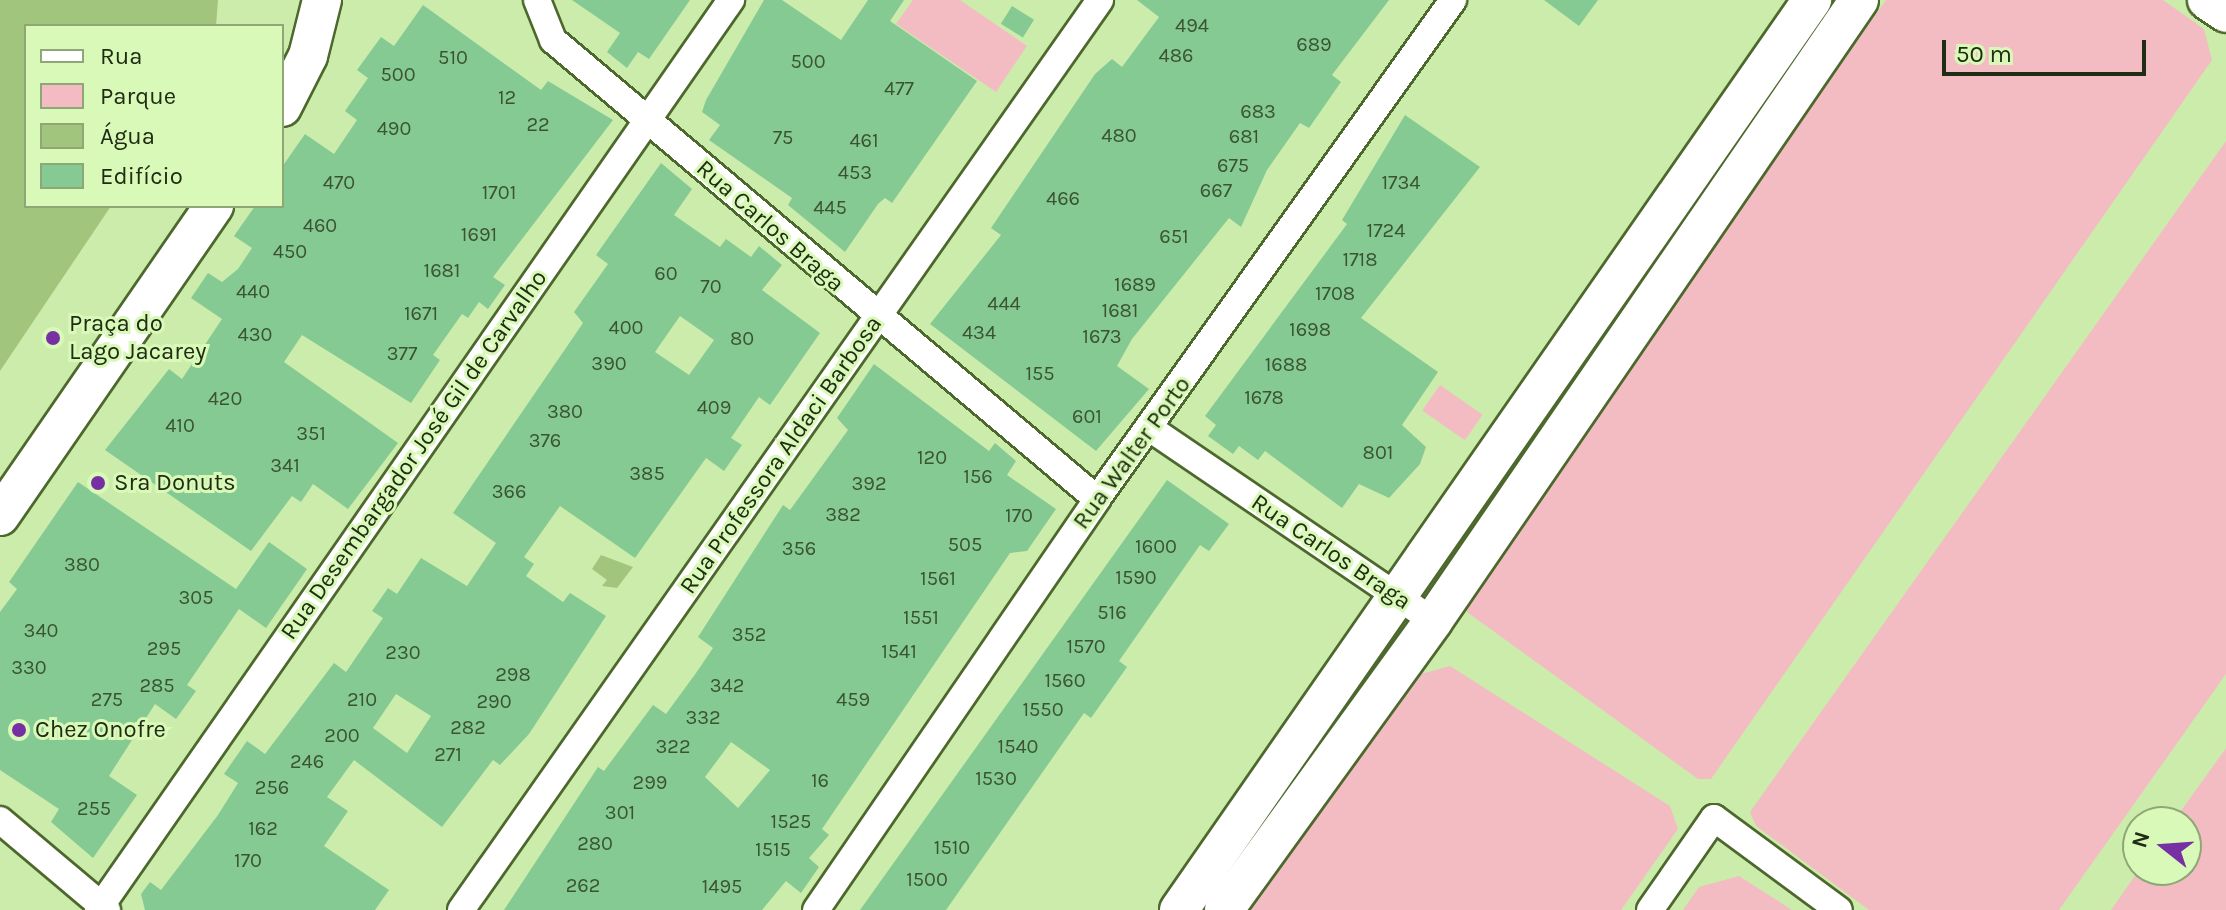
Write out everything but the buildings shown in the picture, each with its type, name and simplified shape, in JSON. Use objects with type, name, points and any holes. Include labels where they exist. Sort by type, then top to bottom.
[{"type":"main road","points":[[284,103],[308,56],[322,0]]},
{"type":"main road","points":[[1179,910],[1400,600],[1812,0]]},
{"type":"main road","points":[[1224,910],[1433,621],[1859,0]]},
{"type":"main road","points":[[2207,0],[2226,13]]},
{"type":"main road","points":[[1765,69],[1795,93]]},
{"type":"main road","points":[[0,516],[213,208]]},
{"type":"main road","points":[[1545,388],[1577,410]]},
{"type":"street","name":"Rua Carlos Braga","points":[[537,0],[553,40],[648,118],[877,319],[1097,499]]},
{"type":"street","name":"Rua Desembargador José Gil de Carvalho","points":[[102,908],[731,0]]},
{"type":"street","name":"Rua Professora Aldaci Barbosa","points":[[461,910],[1100,0]]},
{"type":"street","name":"Rua Walter Porto","points":[[816,910],[1097,499],[1151,429],[1453,0]]},
{"type":"street","name":"Rua Carlos Braga","points":[[1151,429],[1433,621]]},
{"type":"street","points":[[1650,910],[1714,818],[1839,910]]},
{"type":"street","points":[[0,820],[102,908]]},
{"type":"green space","points":[[913,0],[960,0],[1027,46],[996,92],[896,24]]},
{"type":"green space","points":[[1886,0],[2163,0],[2204,29],[2212,60],[1711,779],[1698,779],[1467,612],[1462,598]]},
{"type":"green space","points":[[2226,141],[2226,674],[2133,806],[2122,806],[2122,821],[2059,910],[1869,910],[1756,826],[1750,812]]},
{"type":"green space","points":[[1440,385],[1483,415],[1465,440],[1422,410]]},
{"type":"green space","points":[[1450,666],[1670,806],[1678,829],[1621,910],[1245,910],[1410,677]]},
{"type":"green space","points":[[2226,748],[2226,910],[2111,910],[2128,886],[2202,886],[2202,806],[2184,806]]},
{"type":"green space","points":[[1739,876],[1792,910],[1683,910],[1699,887]]},
{"type":"water","points":[[0,0],[218,0],[216,24],[24,24],[24,208],[110,208],[0,371]]},
{"type":"water","points":[[601,555],[633,567],[617,588],[602,586],[607,580],[592,569]]},
{"type":"place","name":"Praça do Lago Jacarey","points":[[53,338]]},
{"type":"place","name":"Sra Donuts","points":[[98,483]]},
{"type":"place","name":"Chez Onofre","points":[[19,730]]}]
